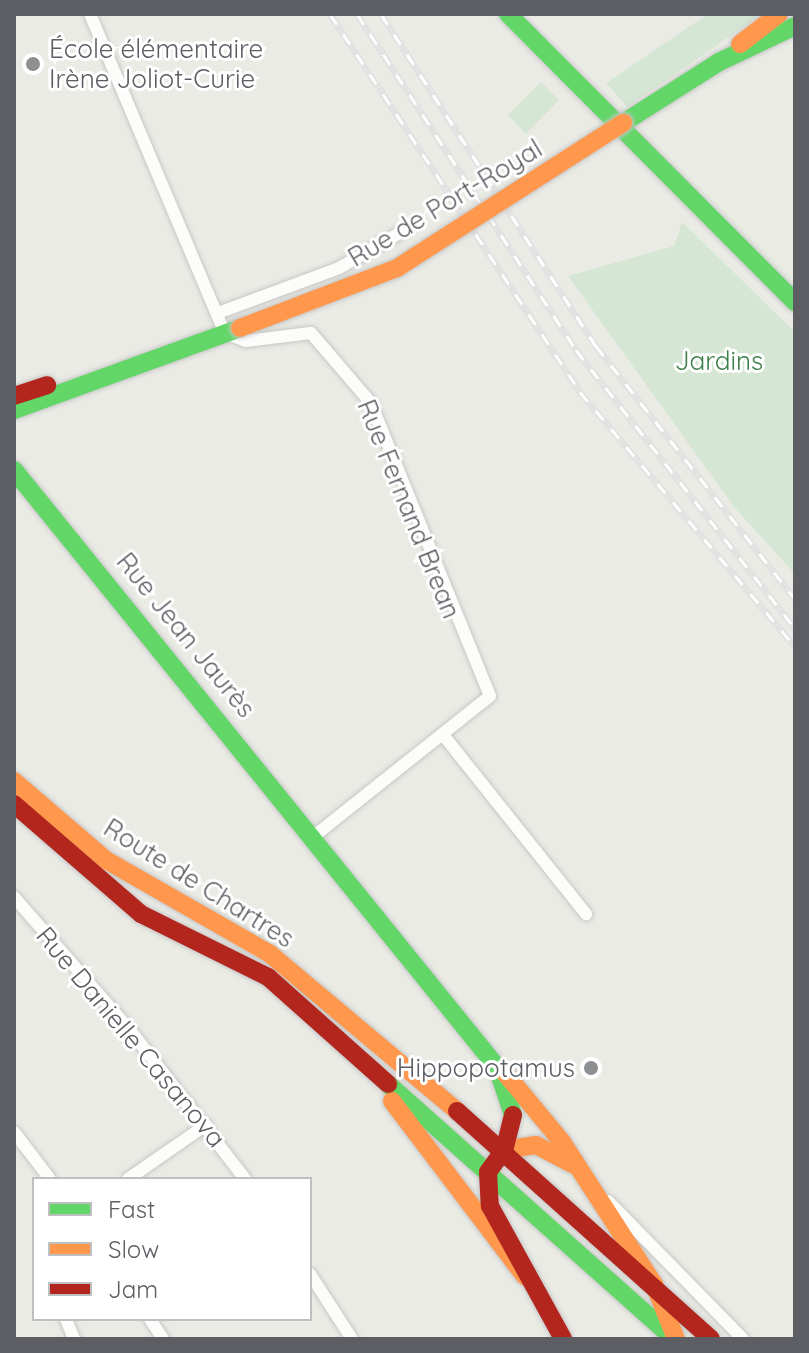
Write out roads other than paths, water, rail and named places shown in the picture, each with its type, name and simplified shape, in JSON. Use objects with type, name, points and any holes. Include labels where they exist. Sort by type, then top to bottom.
[{"type":"main road","points":[[508,14],[795,302]]},
{"type":"main road","name":"Rue de Port-Royal","points":[[14,396],[233,330],[397,268],[719,62],[779,14]]},
{"type":"main road","name":"Rue de Port-Royal","points":[[719,62],[795,26]]},
{"type":"main road","name":"Rue de Port-Royal","points":[[14,410],[180,347]]},
{"type":"main road","name":"Rue Jean Jaurès","points":[[14,470],[578,1168],[654,1284]]},
{"type":"main road","name":"Route de Chartres","points":[[14,781],[106,860],[270,954],[504,1150],[711,1339]]},
{"type":"main road","name":"Route de Chartres","points":[[14,804],[141,914],[268,977],[675,1339]]},
{"type":"main road","points":[[315,1016],[321,1035],[424,1137],[525,1276]]},
{"type":"main road","points":[[497,1067],[513,1113],[504,1150],[488,1172],[490,1206],[525,1276],[563,1339]]},
{"type":"main road","points":[[504,1150],[536,1145],[578,1168]]},
{"type":"main road","name":"Route de Chartres","points":[[654,1284],[675,1339]]},
{"type":"street","points":[[90,14],[218,313],[233,330]]},
{"type":"street","points":[[218,313],[339,268],[403,231]]},
{"type":"street","name":"Rue Fernand Brean","points":[[233,330],[246,341],[311,333],[371,403],[490,696],[444,736]]},
{"type":"street","points":[[313,837],[444,736],[586,914]]},
{"type":"street","name":"Rue Danielle Casanova","points":[[14,897],[206,1125],[244,1177]]},
{"type":"street","points":[[131,1177],[206,1125]]},
{"type":"street","points":[[14,1132],[48,1177]]},
{"type":"street","points":[[598,1198],[743,1339]]},
{"type":"street","points":[[312,1277],[352,1339]]},
{"type":"street","points":[[151,1321],[163,1339]]},
{"type":"railway","points":[[330,14],[580,392],[795,646]]},
{"type":"railway","points":[[357,14],[576,350],[795,628]]},
{"type":"railway","points":[[381,14],[596,346],[795,599]]},
{"type":"place","name":"École élémentaire Irène Joliot-Curie","points":[[33,64]]},
{"type":"place","name":"Hippopotamus","points":[[591,1068]]},
{"type":"park label","name":"Jardins","points":[[719,361]]}]
